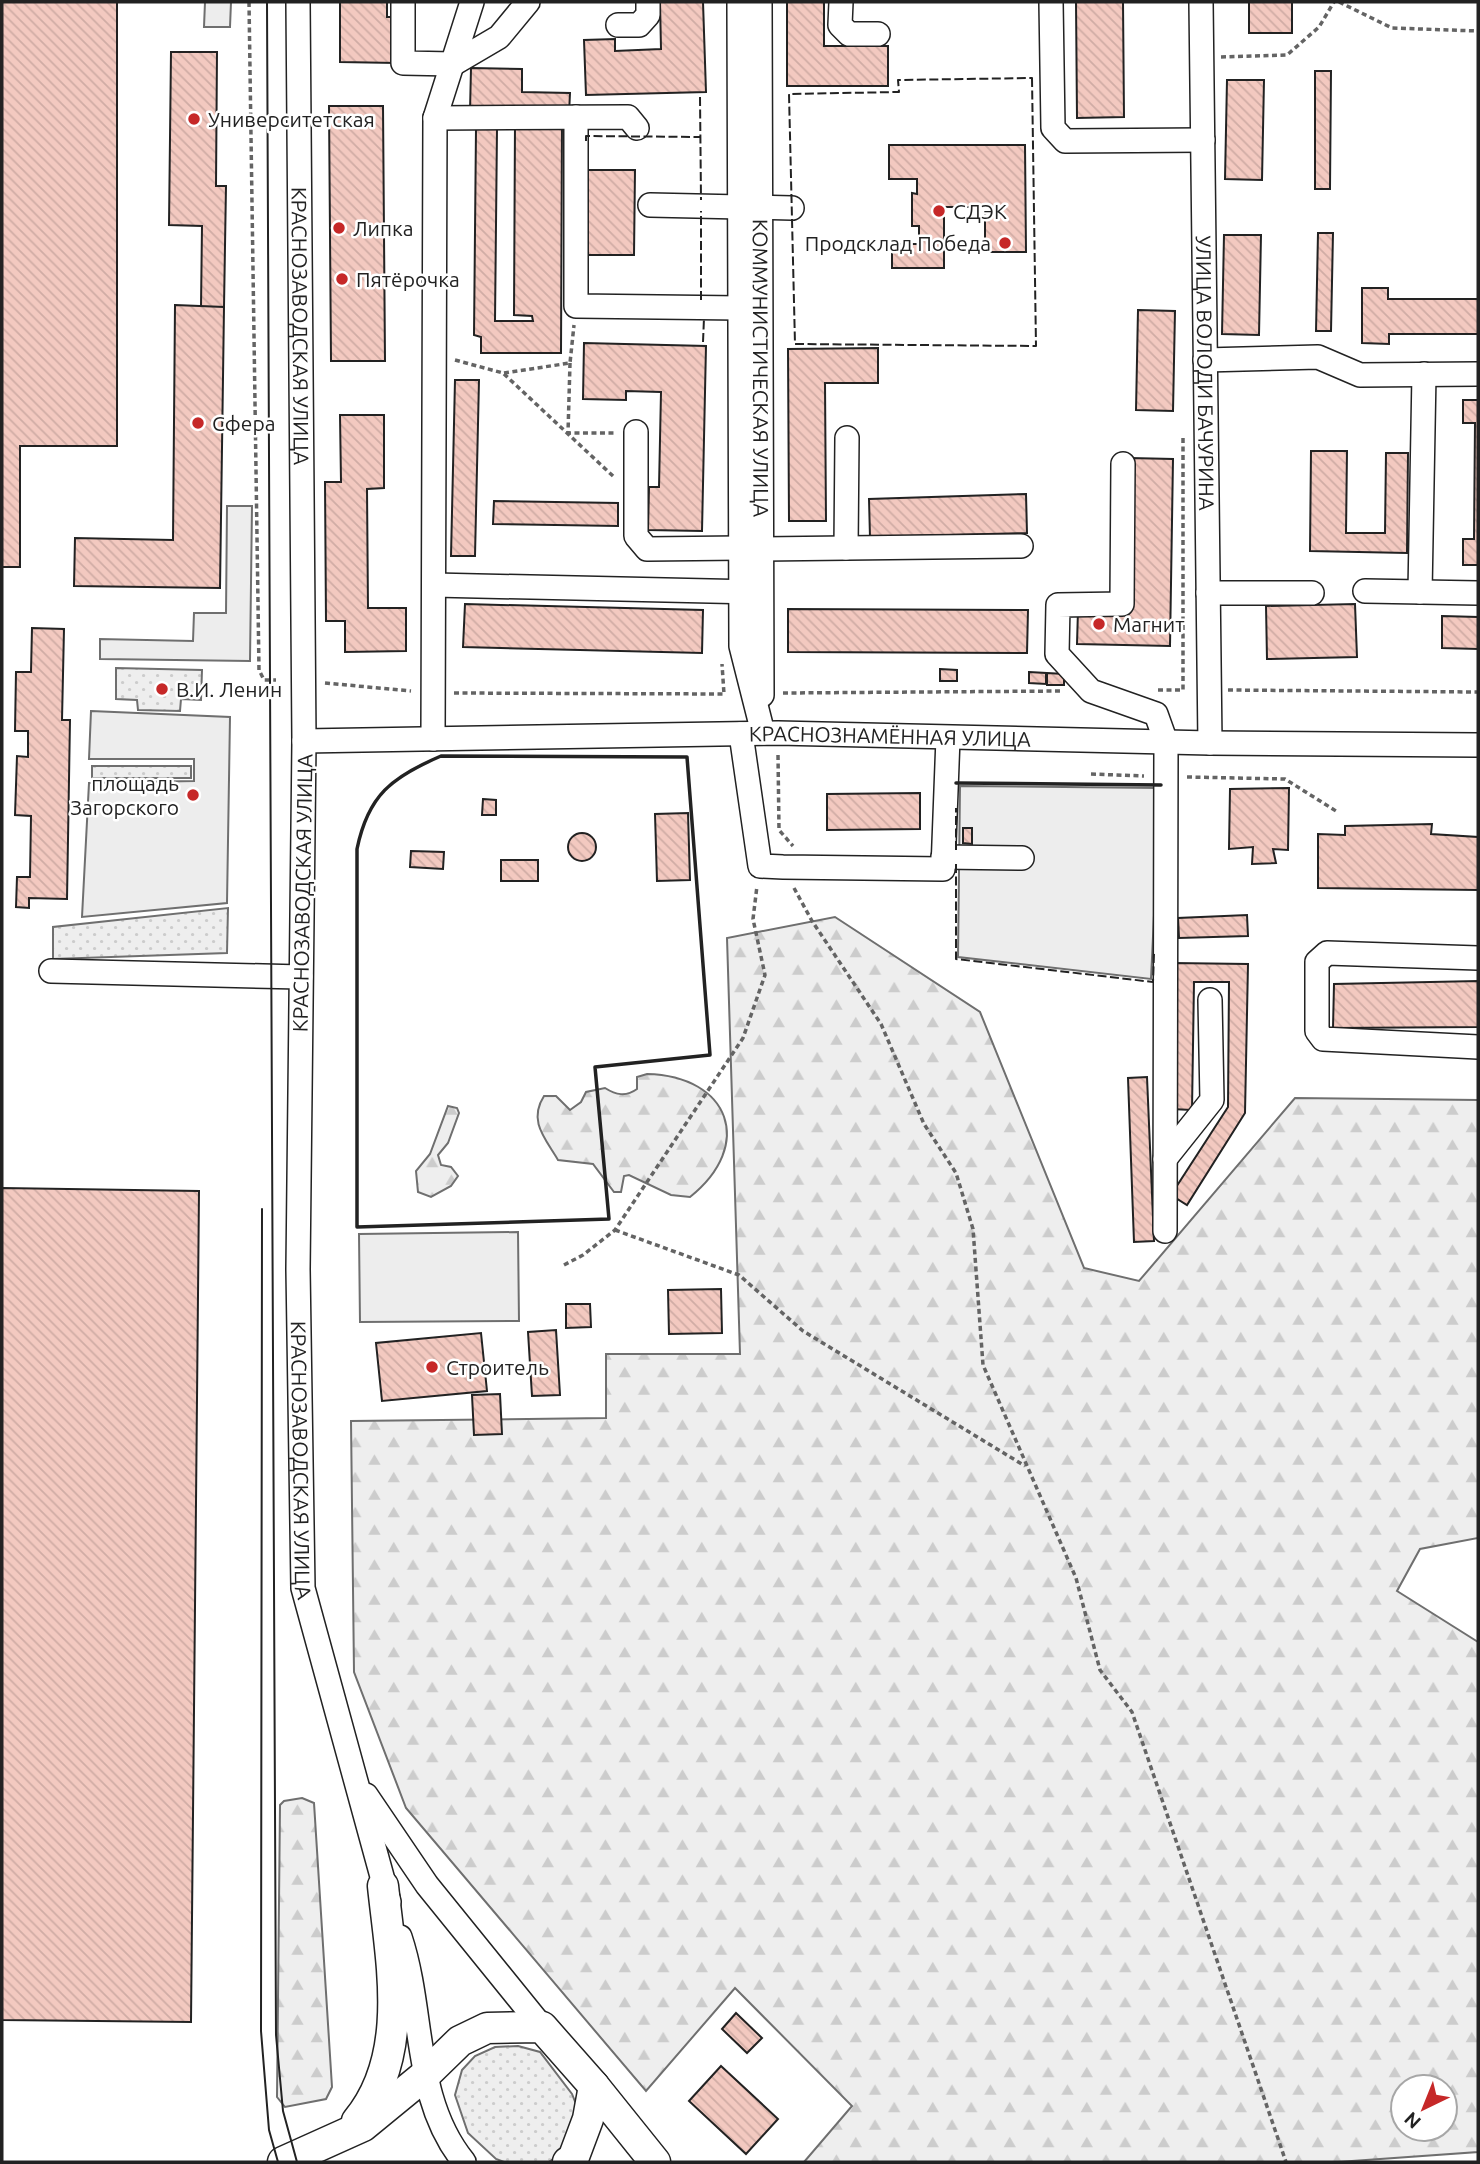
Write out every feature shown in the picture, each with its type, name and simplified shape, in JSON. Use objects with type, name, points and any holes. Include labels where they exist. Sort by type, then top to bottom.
[{"type":"main road","points":[[345,2135],[370,2105],[389,2054],[394,1995],[383,1885]]},
{"type":"main road","points":[[283,2162],[363,2126],[424,2076],[460,2041],[486,2028],[542,2027],[655,2162]]},
{"type":"main road","points":[[568,2162],[573,2159],[588,2119],[594,2086]]},
{"type":"street","name":"КРАСНОЗАВОДСКАЯ УЛИЦА","points":[[298,2],[304,741],[298,1269],[303,1588],[383,1885],[403,1945],[424,2076],[448,2143],[464,2162]]},
{"type":"street","points":[[403,2],[402,63],[453,64],[499,37],[528,2]]},
{"type":"street","points":[[433,739],[435,118],[472,2]]},
{"type":"street","points":[[618,25],[639,24],[648,15],[648,2]]},
{"type":"street","points":[[739,2],[750,207],[740,308],[751,549]]},
{"type":"street","name":"КОММУНИСТИЧЕСКАЯ УЛИЦА","points":[[760,2],[750,207],[752,734],[771,867]]},
{"type":"street","points":[[841,2],[840,25],[849,34],[878,34]]},
{"type":"street","points":[[1051,2],[1052,128],[1065,141],[1203,140]]},
{"type":"street","name":"УЛИЦА ВОЛОДИ БАЧУРИНА","points":[[1201,2],[1210,743]]},
{"type":"street","points":[[576,117],[576,306],[740,308]]},
{"type":"street","points":[[435,118],[628,117],[637,128]]},
{"type":"street","points":[[650,205],[792,208]]},
{"type":"street","points":[[1205,360],[1318,357],[1360,375],[1478,374]]},
{"type":"street","points":[[1420,592],[1424,374]]},
{"type":"street","points":[[636,432],[636,536],[647,549],[1021,546]]},
{"type":"street","points":[[846,548],[847,438]]},
{"type":"street","points":[[1123,464],[1122,604],[1058,605],[1057,654],[1091,691],[1156,714],[1166,742],[1165,1231]]},
{"type":"street","points":[[434,585],[751,592]]},
{"type":"street","points":[[1365,591],[1478,593]]},
{"type":"street","points":[[1208,593],[1311,593]]},
{"type":"street","name":"КРАСНОЗНАМЁННАЯ УЛИЦА","points":[[304,741],[752,734],[1478,745]]},
{"type":"street","points":[[771,867],[943,869],[948,737]]},
{"type":"street","points":[[943,857],[1022,858]]},
{"type":"street","points":[[1478,958],[1327,953],[1317,962],[1317,1031],[1323,1040],[1478,1047]]},
{"type":"street","points":[[51,971],[301,976]]},
{"type":"street","points":[[1165,1159],[1212,1100],[1210,1000]]},
{"type":"street","points":[[354,1778],[427,1885],[542,2027]]},
{"type":"path","points":[[249,2],[259,670],[264,680],[276,680]]},
{"type":"path","points":[[1202,57],[1287,55],[1319,27],[1337,2],[1392,28],[1478,32]]},
{"type":"path","points":[[568,433],[570,363],[576,306]]},
{"type":"path","points":[[434,355],[503,373],[570,363]]},
{"type":"path","points":[[503,373],[636,497]]},
{"type":"path","points":[[568,433],[636,432]]},
{"type":"path","points":[[319,683],[433,693],[724,694]]},
{"type":"path","points":[[224,686],[250,690]]},
{"type":"path","points":[[1156,690],[1182,690]]},
{"type":"path","points":[[1224,690],[1478,692]]},
{"type":"path","points":[[778,692],[1091,691]]},
{"type":"path","points":[[778,755],[779,830],[811,867]]},
{"type":"path","points":[[1091,774],[1285,779],[1336,811]]},
{"type":"path","points":[[564,1265],[583,1255],[615,1230],[743,1038],[765,975],[753,919],[771,867]]},
{"type":"path","points":[[771,867],[812,921],[881,1024],[924,1124],[956,1173],[973,1229],[983,1366],[1076,1578],[1100,1670],[1132,1712],[1286,2162]]},
{"type":"path","points":[[615,1230],[739,1275],[803,1331],[1027,1467]]},
{"type":"green space","points":[[116,668],[202,670],[201,700],[181,699],[180,711],[138,710],[137,700],[116,699]]},
{"type":"green space","points":[[92,766],[191,766],[191,778],[92,778]]},
{"type":"green space","points":[[228,908],[227,953],[53,959],[53,927]]},
{"type":"green space","points":[[835,917],[980,1012],[1084,1268],[1139,1281],[1295,1098],[1478,1100],[1478,1538],[1420,1549],[1397,1591],[1478,1642],[1478,2152],[1338,2162],[804,2162],[852,2106],[735,1988],[646,2091],[406,1808],[354,1672],[351,1421],[606,1418],[606,1354],[740,1354],[727,938]]},
{"type":"green space","points":[[647,1074],[675,1078],[698,1087],[714,1100],[724,1117],[727,1136],[722,1156],[710,1177],[690,1197],[671,1195],[629,1175],[624,1176],[621,1192],[614,1192],[593,1164],[558,1160],[540,1129],[538,1113],[544,1096],[556,1096],[570,1110],[581,1102],[586,1092],[605,1088],[621,1094],[633,1092],[637,1089],[637,1077]]},
{"type":"green space","points":[[448,1106],[457,1108],[459,1113],[448,1143],[438,1155],[441,1165],[451,1167],[458,1176],[451,1186],[431,1197],[418,1192],[416,1171],[430,1154]]},
{"type":"green space","points":[[302,1798],[314,1803],[332,2087],[326,2099],[285,2107],[277,2097],[280,1805],[284,1801]]},
{"type":"green space","points":[[518,2046],[540,2052],[572,2094],[580,2114],[568,2148],[549,2162],[504,2162],[496,2159],[468,2133],[455,2095],[462,2070],[475,2056],[495,2047]]},
{"type":"shaded area","points":[[205,2],[231,2],[230,27],[204,27]]},
{"type":"shaded area","points":[[227,506],[252,506],[250,661],[100,659],[100,639],[193,641],[194,613],[226,613]]},
{"type":"shaded area","points":[[91,711],[230,717],[227,903],[82,917],[89,783],[194,781],[194,759],[89,759]]},
{"type":"shaded area","points":[[960,786],[1160,788],[1151,979],[958,957]]},
{"type":"shaded area","points":[[518,1232],[519,1321],[360,1322],[359,1234]]},
{"type":"building","points":[[2,2],[117,2],[117,446],[20,446],[20,567],[2,567]]},
{"type":"building","points":[[340,2],[387,2],[387,17],[396,17],[396,63],[340,62]]},
{"type":"building","points":[[660,2],[703,2],[706,92],[586,95],[584,40],[615,39],[615,51],[661,49]]},
{"type":"building","points":[[787,2],[824,2],[824,46],[888,46],[888,86],[787,86]]},
{"type":"building","points":[[1076,2],[1123,2],[1124,117],[1077,118]]},
{"type":"building","points":[[1249,2],[1292,2],[1292,33],[1249,33]]},
{"type":"building","name":"Университетская","points":[[171,52],[217,52],[216,186],[226,186],[224,307],[201,307],[202,226],[169,225]]},
{"type":"building","points":[[471,68],[522,69],[522,92],[570,93],[569,114],[470,111]]},
{"type":"building","points":[[1315,71],[1331,71],[1330,189],[1315,189]]},
{"type":"building","points":[[1227,80],[1264,80],[1262,180],[1225,179]]},
{"type":"building","points":[[329,106],[383,106],[385,361],[331,361]]},
{"type":"building","points":[[515,122],[562,122],[561,353],[481,353],[481,337],[474,335],[476,129],[497,129],[495,321],[533,321],[532,316],[514,315]]},
{"type":"building","points":[[889,145],[1025,145],[1026,252],[985,252],[985,207],[944,207],[944,268],[892,268],[892,244],[919,244],[919,226],[912,226],[912,193],[917,194],[917,179],[889,179]]},
{"type":"building","points":[[585,170],[635,170],[634,255],[584,255]]},
{"type":"building","points":[[1318,233],[1333,233],[1331,331],[1316,331]]},
{"type":"building","points":[[1224,235],[1261,235],[1259,335],[1222,334]]},
{"type":"building","points":[[1362,288],[1388,288],[1388,299],[1478,299],[1478,334],[1389,334],[1389,344],[1362,343]]},
{"type":"building","name":"Сфера","points":[[175,305],[224,307],[220,588],[74,586],[75,538],[173,540]]},
{"type":"building","points":[[1138,310],[1175,311],[1173,411],[1136,410]]},
{"type":"building","points":[[584,343],[706,346],[702,531],[648,530],[649,487],[659,487],[661,392],[626,391],[626,400],[583,399]]},
{"type":"building","points":[[878,348],[878,383],[825,383],[826,521],[789,521],[788,349]]},
{"type":"building","points":[[455,380],[479,380],[475,556],[451,556]]},
{"type":"building","points":[[1463,400],[1478,400],[1478,565],[1463,565],[1463,539],[1474,539],[1475,423],[1463,423]]},
{"type":"building","points":[[340,415],[384,415],[384,488],[367,489],[368,608],[406,608],[406,651],[345,652],[345,621],[326,621],[325,482],[341,482]]},
{"type":"building","points":[[1311,451],[1347,451],[1346,533],[1385,533],[1386,453],[1408,453],[1407,553],[1310,551]]},
{"type":"building","points":[[1130,458],[1173,459],[1170,646],[1077,644],[1078,610],[1129,611]]},
{"type":"building","points":[[1026,494],[1027,533],[870,537],[869,499]]},
{"type":"building","points":[[494,501],[618,503],[618,526],[493,524]]},
{"type":"building","points":[[465,604],[703,610],[702,653],[463,647]]},
{"type":"building","points":[[1355,604],[1357,657],[1267,659],[1266,606]]},
{"type":"building","points":[[788,609],[1028,610],[1027,653],[788,652]]},
{"type":"building","points":[[1442,616],[1478,617],[1478,649],[1442,648]]},
{"type":"building","points":[[32,628],[64,629],[62,720],[70,720],[67,899],[29,898],[29,908],[16,907],[17,877],[30,877],[31,816],[15,815],[17,756],[28,757],[28,731],[15,731],[16,672],[31,672]]},
{"type":"building","points":[[940,669],[957,670],[957,681],[940,681]]},
{"type":"building","points":[[1029,672],[1046,673],[1046,684],[1029,683]]},
{"type":"building","points":[[1047,673],[1064,674],[1064,685],[1047,685]]},
{"type":"building","points":[[1289,788],[1288,850],[1273,849],[1276,863],[1252,864],[1253,847],[1229,849],[1230,789]]},
{"type":"building","points":[[920,793],[920,829],[827,830],[827,794]]},
{"type":"building","points":[[483,799],[496,800],[496,815],[482,815]]},
{"type":"building","points":[[688,813],[690,880],[657,881],[655,814]]},
{"type":"building","points":[[1432,824],[1431,834],[1478,837],[1478,890],[1318,888],[1318,834],[1345,835],[1345,826]]},
{"type":"building","points":[[963,828],[972,828],[972,844],[963,843]]},
{"type":"building","points":[[582,833],[592,837],[596,847],[592,857],[582,861],[572,857],[568,847],[572,837]]},
{"type":"building","points":[[411,851],[444,852],[443,869],[410,867]]},
{"type":"building","points":[[501,860],[538,860],[538,881],[501,881]]},
{"type":"building","points":[[1247,915],[1248,936],[1179,938],[1178,918]]},
{"type":"building","points":[[1173,963],[1248,964],[1245,1113],[1187,1205],[1171,1195],[1228,1107],[1229,982],[1194,982],[1192,1110],[1171,1109]]},
{"type":"building","points":[[1478,981],[1478,1027],[1333,1028],[1334,984]]},
{"type":"building","points":[[1147,1077],[1154,1241],[1134,1242],[1128,1078]]},
{"type":"building","points":[[2,1188],[199,1191],[191,2022],[2,2020]]},
{"type":"building","points":[[721,1289],[722,1333],[669,1334],[668,1290]]},
{"type":"building","points":[[566,1304],[590,1304],[591,1327],[566,1328]]},
{"type":"building","points":[[556,1330],[560,1395],[532,1396],[528,1332]]},
{"type":"building","name":"Строитель","points":[[481,1333],[487,1391],[382,1401],[376,1343]]},
{"type":"building","points":[[500,1394],[502,1434],[474,1435],[472,1395]]},
{"type":"building","points":[[736,2013],[762,2038],[747,2053],[722,2029]]},
{"type":"building","points":[[721,2066],[778,2119],[746,2154],[689,2101]]},
{"type":"tram line","points":[[267,2],[276,2035],[283,2111],[297,2162]]},
{"type":"tram line","points":[[262,1209],[261,2031],[269,2130],[278,2162]]},
{"type":"fence","points":[[1032,78],[1036,346],[795,344],[789,94],[899,92],[898,80],[1032,78]]},
{"type":"fence","points":[[700,97],[701,200]]},
{"type":"fence","points":[[586,141],[586,136],[700,137]]},
{"type":"fence","points":[[701,211],[701,300]]},
{"type":"fence","points":[[703,342],[704,318]]},
{"type":"fence","points":[[956,808],[956,850]]},
{"type":"fence","points":[[956,864],[956,959],[1153,982],[1154,953]]},
{"type":"wall","points":[[441,756],[687,757],[710,1055],[595,1067],[609,1219],[357,1227],[357,849],[375,801],[396,780],[441,756]]},
{"type":"wall","points":[[956,783],[1161,785]]},
{"type":"place","name":"Университетская","points":[[194,119]]},
{"type":"place","name":"СДЭК","points":[[939,211]]},
{"type":"place","name":"Липка","points":[[339,228]]},
{"type":"place","name":"Продсклад Победа","points":[[1005,243]]},
{"type":"place","name":"Пятёрочка","points":[[342,279]]},
{"type":"place","name":"Сфера","points":[[198,423]]},
{"type":"place","name":"Магнит","points":[[1099,624]]},
{"type":"place","name":"В.И. Ленин","points":[[162,689]]},
{"type":"place","name":"площадь Загорского","points":[[193,795]]},
{"type":"place","name":"Строитель","points":[[432,1367]]}]
